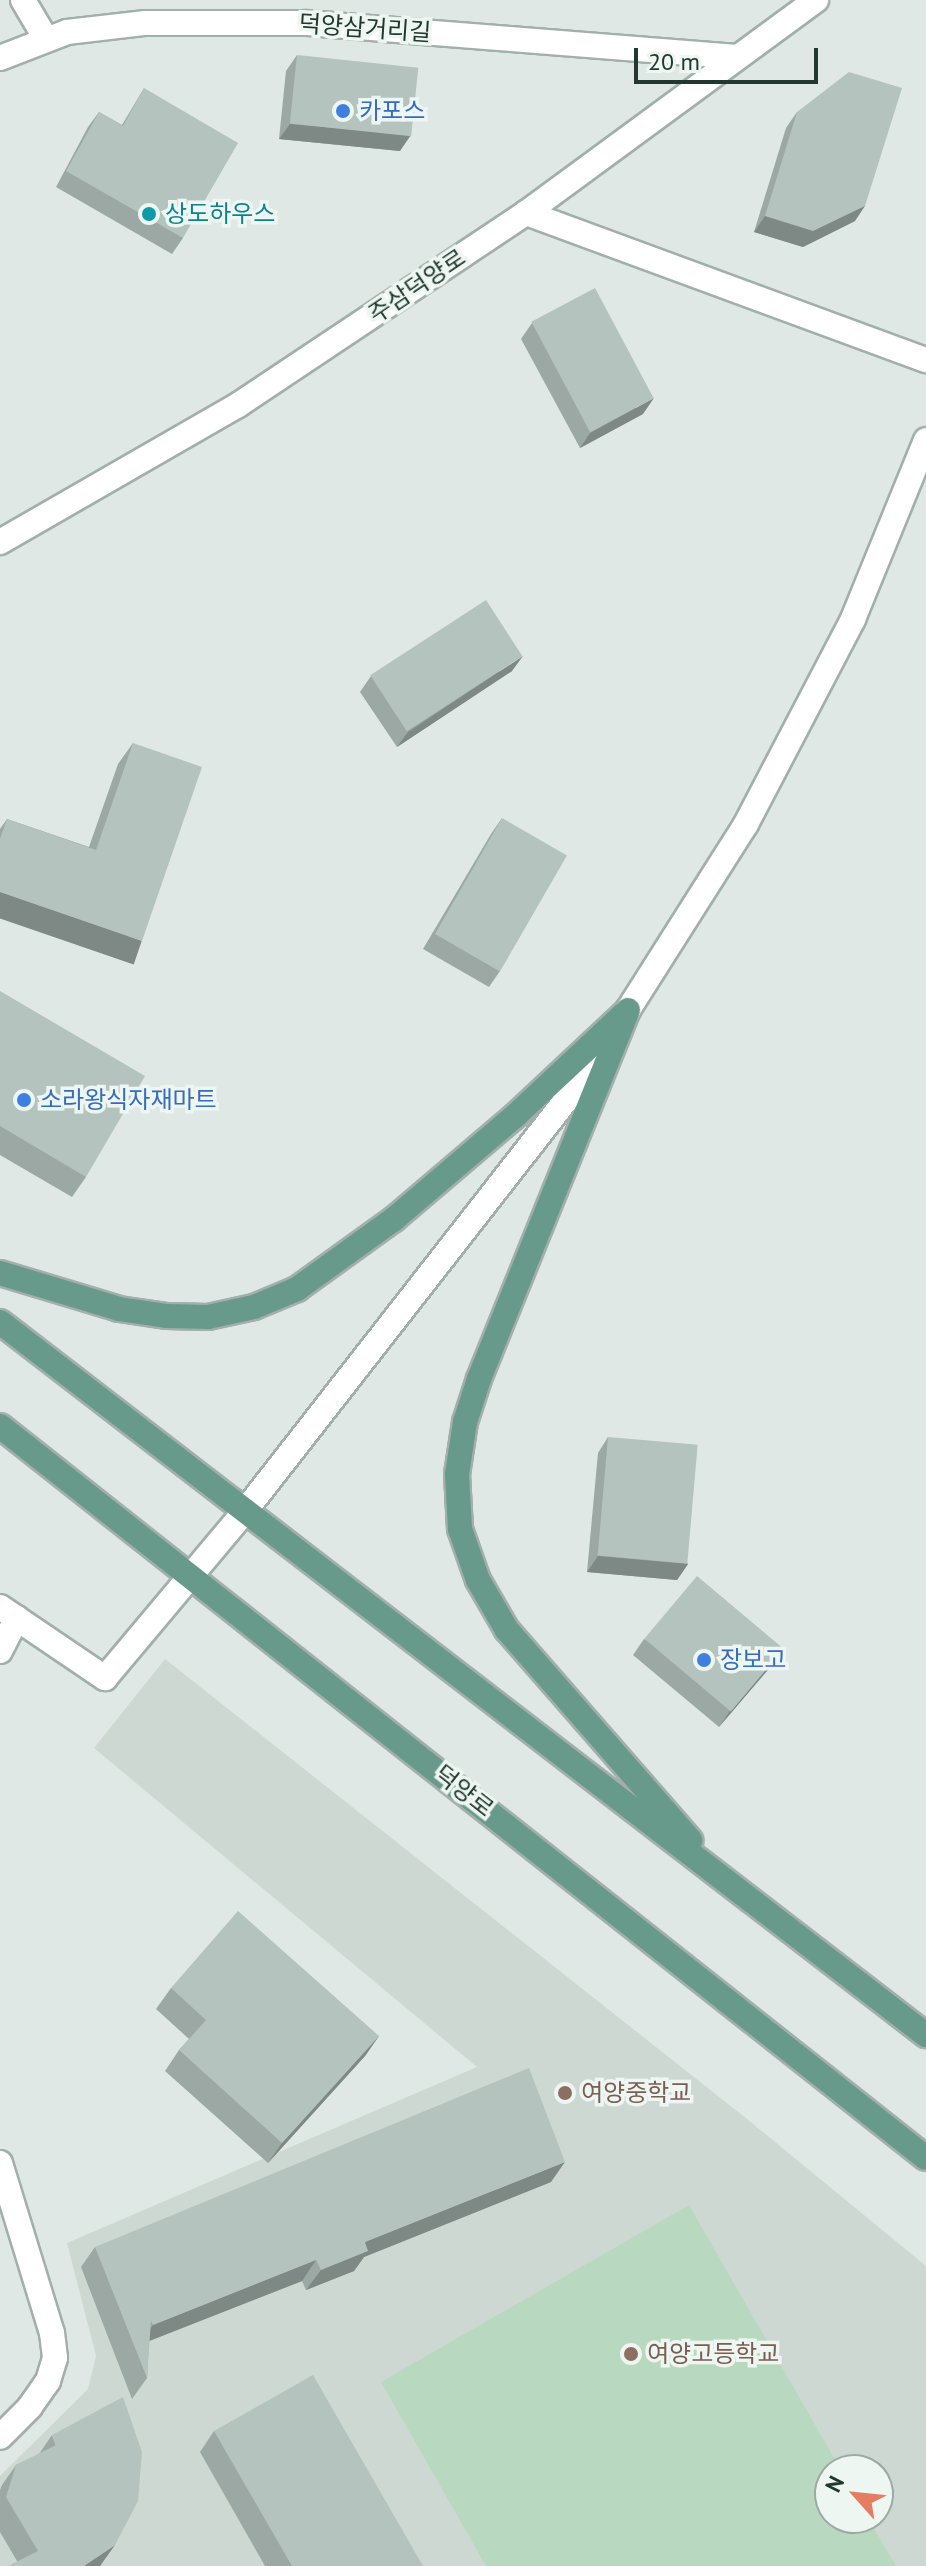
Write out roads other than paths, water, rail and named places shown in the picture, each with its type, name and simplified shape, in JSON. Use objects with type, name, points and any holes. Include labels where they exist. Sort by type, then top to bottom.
[{"type":"main road","points":[[0,1273],[119,1309],[208,1317],[254,1307],[297,1289],[394,1219],[515,1116],[628,1010]]},
{"type":"main road","points":[[628,1010],[479,1379],[465,1422],[457,1474],[460,1529],[478,1580],[507,1630],[732,1887]]},
{"type":"main road","points":[[0,1322],[926,2035]]},
{"type":"main road","name":"덕양로","points":[[0,1426],[926,2158]]},
{"type":"street","points":[[23,0],[46,39]]},
{"type":"street","name":"주삼덕양로","points":[[0,542],[238,405],[526,213],[816,0]]},
{"type":"street","name":"덕양삼거리길","points":[[0,58],[67,32],[145,23],[307,23],[735,57]]},
{"type":"street","points":[[526,213],[926,360]]},
{"type":"street","points":[[0,1651],[8,1613],[105,1678],[245,1511],[566,1100],[628,1010],[746,824],[853,619],[926,440]]},
{"type":"street","points":[[0,2163],[52,2333],[55,2358],[48,2381],[30,2407],[0,2437]]},
{"type":"place","name":"카포스","points":[[343,111]]},
{"type":"place","name":"상도하우스","points":[[149,214]]},
{"type":"place","name":"소라왕식자재마트","points":[[24,1100]]},
{"type":"place","name":"장보고","points":[[704,1660]]},
{"type":"place","name":"여양중학교","points":[[565,2093]]},
{"type":"place","name":"여양고등학교","points":[[631,2354]]}]
